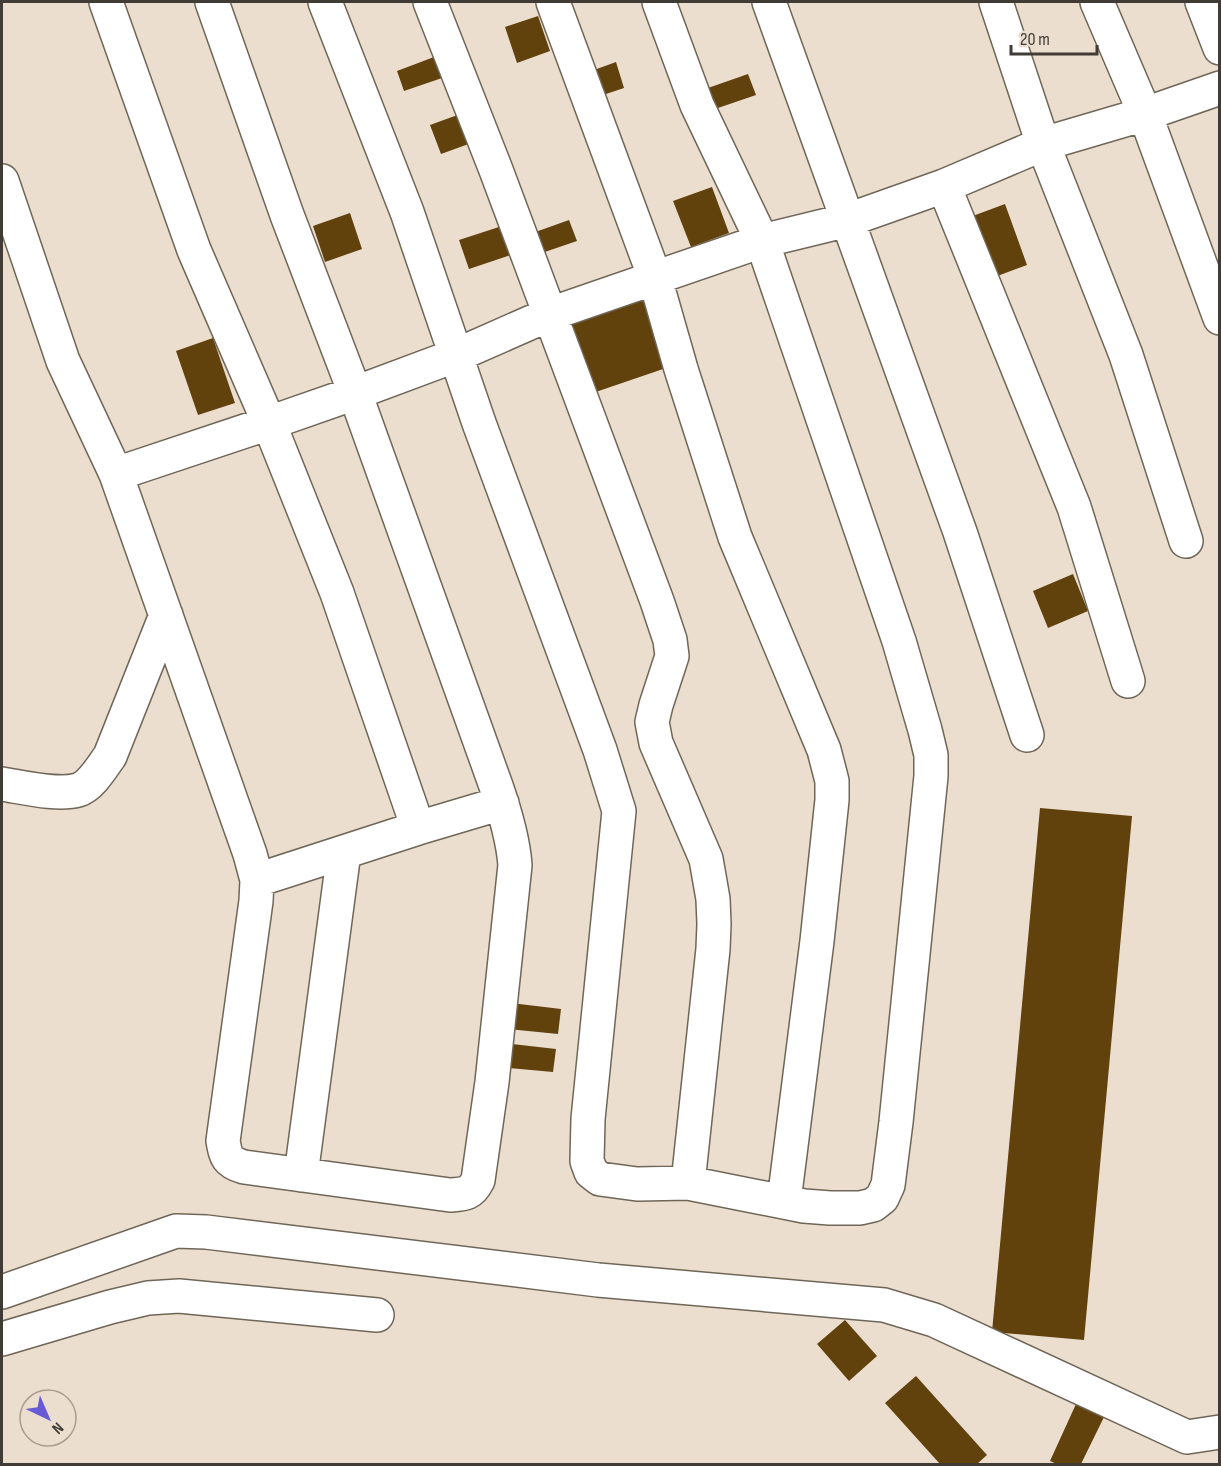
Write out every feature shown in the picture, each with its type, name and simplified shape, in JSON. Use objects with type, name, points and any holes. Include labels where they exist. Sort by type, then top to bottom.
[{"type":"street","points":[[106,2],[195,249],[269,423],[337,593],[418,828]]},
{"type":"street","points":[[2,181],[63,360],[116,474],[250,854],[257,880],[223,1141],[226,1155],[231,1163],[244,1167],[450,1195],[467,1194],[478,1180],[492,1082],[515,865],[513,845],[502,803],[355,393],[287,215],[212,2]]},
{"type":"street","points":[[325,2],[407,212],[479,423],[600,750],[619,811],[588,1119],[587,1161],[591,1172],[600,1179],[637,1184],[687,1183],[804,1206],[860,1208],[873,1205],[882,1198],[888,1185],[931,777],[931,755],[899,641],[762,241],[697,105],[659,2]]},
{"type":"street","points":[[430,2],[496,170],[670,640],[672,656],[652,722],[656,743],[706,860],[713,898],[714,924],[687,1183]]},
{"type":"street","points":[[553,2],[655,278],[681,369],[735,537],[824,750],[832,781],[817,941],[784,1201]]},
{"type":"street","points":[[769,2],[960,532],[1027,735]]},
{"type":"street","points":[[996,2],[1043,144],[1126,355],[1186,541]]},
{"type":"street","points":[[1097,2],[1145,114],[1220,318]]},
{"type":"street","points":[[1202,2],[1220,48]]},
{"type":"street","points":[[116,474],[355,393],[457,355],[550,314],[762,241],[848,220],[944,186],[1043,144],[1145,114],[1220,88]]},
{"type":"street","points":[[944,186],[1074,507],[1128,681]]},
{"type":"street","points":[[2,784],[57,792],[79,790],[96,776],[110,756],[166,615]]},
{"type":"street","points":[[257,880],[502,803]]},
{"type":"street","points":[[301,1175],[344,852]]},
{"type":"street","points":[[2,1292],[176,1231],[206,1232],[598,1280],[884,1305],[934,1320],[1187,1437],[1220,1432]]},
{"type":"street","points":[[2,1339],[110,1307],[148,1298],[179,1296],[377,1315]]},
{"type":"building","points":[[538,16],[550,51],[517,63],[505,27]]},
{"type":"building","points":[[434,57],[442,78],[404,91],[397,71]]},
{"type":"building","points":[[616,62],[624,88],[591,99],[583,74]]},
{"type":"building","points":[[748,74],[756,95],[715,109],[708,88]]},
{"type":"building","points":[[463,113],[474,142],[441,154],[430,125]]},
{"type":"building","points":[[712,187],[729,233],[691,247],[673,201]]},
{"type":"building","points":[[1005,204],[1027,265],[992,278],[970,217]]},
{"type":"building","points":[[350,213],[362,249],[325,262],[313,226]]},
{"type":"building","points":[[569,220],[577,241],[533,256],[527,235]]},
{"type":"building","points":[[502,226],[511,255],[469,269],[459,240]]},
{"type":"building","points":[[638,286],[666,368],[584,396],[556,315]]},
{"type":"building","points":[[213,338],[235,403],[198,415],[176,351]]},
{"type":"building","points":[[1073,574],[1088,611],[1048,628],[1033,591]]},
{"type":"building","points":[[1040,808],[1132,816],[1084,1340],[992,1332]]},
{"type":"building","points":[[511,1003],[561,1009],[558,1034],[508,1029]]},
{"type":"building","points":[[512,1044],[556,1049],[553,1072],[509,1068]]},
{"type":"building","points":[[845,1320],[877,1356],[849,1381],[817,1344]]},
{"type":"building","points":[[916,1376],[987,1455],[977,1464],[940,1464],[885,1403]]},
{"type":"building","points":[[1076,1404],[1104,1417],[1081,1464],[1057,1464],[1050,1461]]}]
